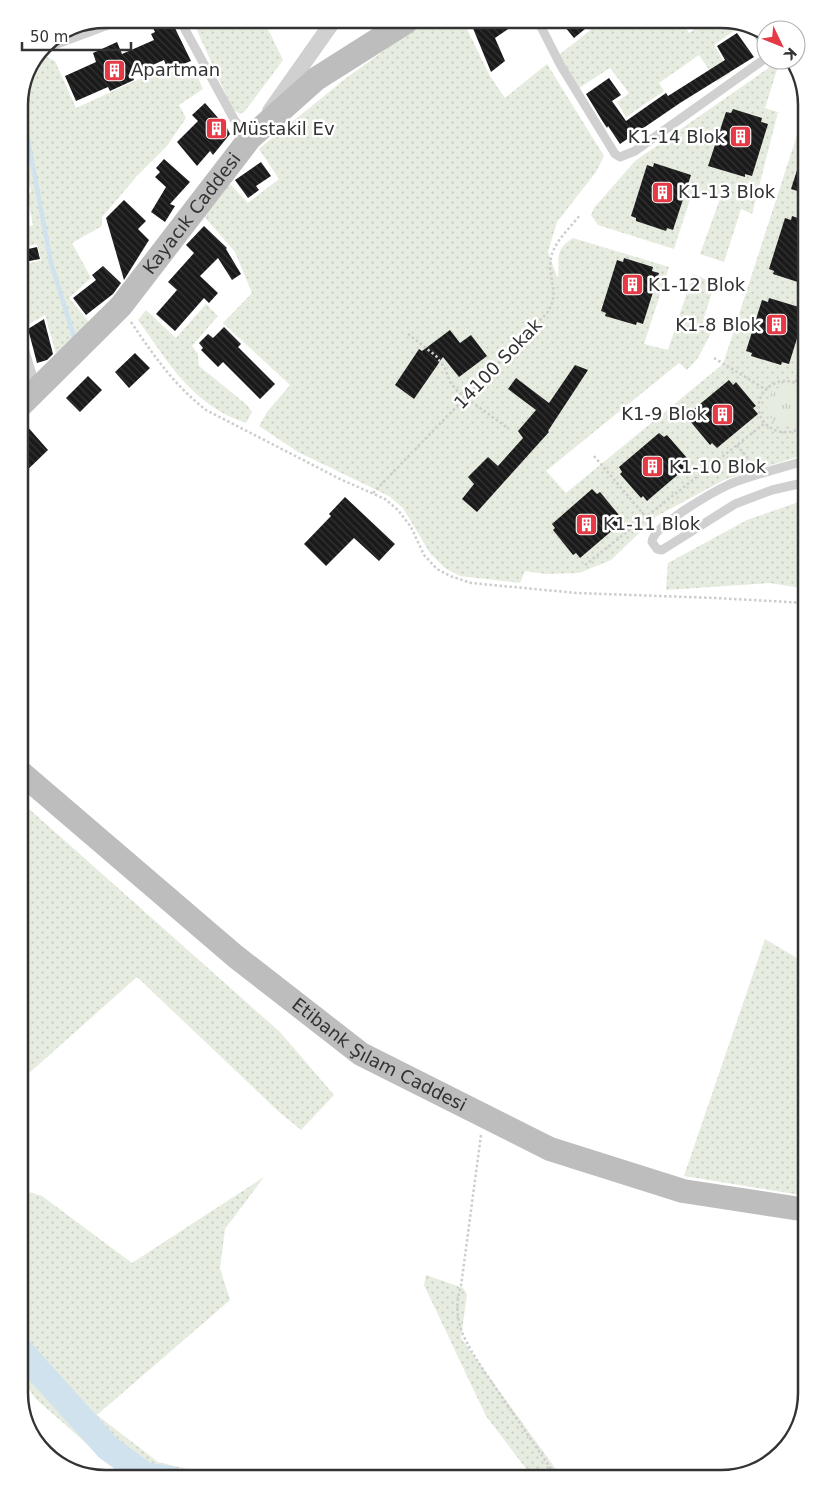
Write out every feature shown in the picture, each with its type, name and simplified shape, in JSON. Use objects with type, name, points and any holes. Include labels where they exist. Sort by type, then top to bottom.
[{"type":"street","points":[[250,138],[328,28]]},
{"type":"street","name":"Kayacık Caddesi","points":[[28,399],[121,306],[250,138],[316,79],[397,28]]},
{"type":"street","name":"Etibank Şılam Caddesi","points":[[28,779],[235,956],[362,1054],[550,1149],[683,1191],[798,1209]]},
{"type":"lane","points":[[57,44],[99,28]]},
{"type":"lane","points":[[184,28],[234,121],[250,138]]},
{"type":"lane","points":[[542,28],[561,66],[615,154],[620,157],[635,151],[756,65]]},
{"type":"lane","points":[[28,362],[37,391]]},
{"type":"lane","points":[[798,463],[729,485],[670,520],[653,535],[652,542],[659,550],[666,548],[724,510],[744,500],[798,485]]},
{"type":"path","name":"14100 Sokak","points":[[373,493],[466,398],[553,304],[551,258],[556,246],[580,215]]},
{"type":"path","points":[[121,306],[161,366],[181,388],[206,410],[340,479],[385,499],[398,510],[411,527],[424,555],[437,569],[450,576],[471,583],[577,593],[798,603]]},
{"type":"path","points":[[408,334],[436,356],[445,368],[450,382],[458,392],[509,429]]},
{"type":"path","points":[[714,358],[765,390]]},
{"type":"path","points":[[798,371],[796,382],[779,381],[765,390],[759,406],[760,415],[772,429],[780,432],[798,430]]},
{"type":"path","points":[[584,565],[765,423]]},
{"type":"path","points":[[737,445],[747,460],[762,474]]},
{"type":"path","points":[[594,456],[645,516]]},
{"type":"path","points":[[484,1116],[463,1258],[463,1274],[457,1305],[459,1326],[473,1354],[552,1470]]},
{"type":"green space","points":[[196,28],[267,28],[283,60],[245,111],[240,114],[233,110]]},
{"type":"green space","points":[[415,28],[466,28],[490,76],[505,98],[547,64],[604,156],[596,172],[557,222],[548,252],[558,279],[560,252],[562,247],[573,238],[669,267],[644,344],[668,350],[693,274],[715,283],[701,327],[711,333],[698,358],[687,370],[679,363],[546,471],[566,493],[723,364],[798,132],[798,457],[724,480],[657,516],[611,560],[579,573],[546,574],[525,571],[520,583],[460,576],[445,568],[430,553],[403,508],[389,496],[298,452],[259,426],[267,412],[290,385],[223,323],[252,293],[235,252],[203,215],[230,184],[248,203],[279,179],[259,149],[345,79]]},
{"type":"green space","points":[[593,28],[686,28],[689,33],[696,28],[726,28],[735,30],[714,45],[731,73],[717,82],[699,55],[659,83],[664,91],[626,117],[617,102],[629,93],[610,68],[579,88],[559,55]]},
{"type":"green space","points":[[45,56],[55,61],[76,108],[157,71],[160,77],[192,64],[203,89],[179,105],[186,118],[167,146],[137,176],[102,217],[102,226],[72,243],[91,278],[69,298],[90,323],[56,354],[45,315],[28,325],[28,264],[41,260],[37,244],[28,246],[28,227],[33,225],[28,199],[28,194],[31,192],[28,177],[28,100],[35,70]]},
{"type":"green space","points":[[766,70],[777,70],[765,108],[778,112],[752,214],[741,209],[724,262],[700,254],[720,199],[693,190],[674,249],[598,225],[591,215],[594,208],[635,161]]},
{"type":"green space","points":[[206,304],[218,316],[192,346],[198,354],[199,366],[247,405],[252,412],[246,423],[227,415],[196,394],[172,367],[138,320],[146,310],[176,338]]},
{"type":"green space","points":[[783,386],[798,389],[798,423],[791,426],[783,426],[776,423],[770,417],[767,410],[767,402],[770,395],[776,389]]},
{"type":"green space","points":[[798,502],[798,588],[770,583],[666,590],[668,563],[747,520]]},
{"type":"green space","points":[[28,808],[280,1032],[334,1095],[301,1130],[278,1111],[137,977],[28,1074]]},
{"type":"green space","points":[[765,939],[798,959],[798,1195],[684,1176]]},
{"type":"green space","points":[[264,1177],[225,1229],[220,1268],[230,1300],[97,1415],[158,1462],[192,1470],[117,1470],[36,1399],[28,1388],[28,1192],[42,1196],[132,1263]]},
{"type":"green space","points":[[426,1275],[463,1288],[467,1294],[461,1338],[556,1470],[527,1470],[486,1416],[424,1285]]},
{"type":"building","points":[[153,28],[175,28],[191,61],[168,70],[164,60],[132,74],[134,80],[110,91],[108,87],[76,101],[65,76],[96,62],[93,53],[117,42],[122,54],[154,40],[151,34],[155,32]]},
{"type":"building","points":[[473,28],[510,28],[495,38],[505,61],[491,72]]},
{"type":"building","points":[[566,28],[586,28],[574,38]]},
{"type":"building","points":[[737,33],[754,57],[680,103],[620,144],[608,126],[607,128],[586,94],[609,78],[621,95],[612,101],[626,121],[666,93],[668,96],[725,60],[717,46]]},
{"type":"building","points":[[205,103],[230,134],[213,155],[210,151],[197,166],[177,142],[198,121],[192,115]]},
{"type":"building","name":"K1-14 Blok","points":[[733,109],[762,118],[761,122],[768,124],[752,176],[745,174],[745,177],[708,166],[726,112],[731,113]]},
{"type":"building","points":[[164,159],[190,182],[170,204],[175,206],[165,222],[151,212],[166,187],[155,177],[160,172],[156,168]]},
{"type":"building","points":[[261,162],[271,176],[256,186],[259,190],[248,198],[235,180]]},
{"type":"building","name":"K1-13 Blok","points":[[654,163],[691,175],[673,230],[667,228],[666,231],[636,221],[636,218],[631,216],[647,165],[653,167]]},
{"type":"building","points":[[798,167],[798,191],[791,189]]},
{"type":"building","points":[[124,200],[146,221],[138,229],[149,240],[124,280],[106,218]]},
{"type":"building","points":[[792,216],[798,218],[798,282],[773,274],[774,271],[769,269],[785,218],[791,220]]},
{"type":"building","points":[[204,226],[227,248],[241,274],[232,280],[218,258],[200,276],[218,293],[209,303],[204,298],[175,331],[156,314],[177,290],[168,282],[194,253],[186,245]]},
{"type":"building","points":[[37,247],[40,259],[28,261],[28,249]]},
{"type":"building","name":"K1-12 Blok","points":[[624,258],[653,267],[652,271],[659,273],[643,324],[637,322],[636,325],[605,316],[606,313],[601,311],[617,260],[623,262]]},
{"type":"building","points":[[103,266],[121,283],[113,294],[86,315],[73,298],[96,280],[92,275]]},
{"type":"building","name":"K1-8 Blok","points":[[769,298],[798,307],[798,335],[789,364],[782,362],[781,365],[751,356],[752,353],[746,351],[762,300],[768,302]]},
{"type":"building","points":[[44,319],[53,354],[47,360],[37,363],[28,329]]},
{"type":"building","points":[[224,327],[241,344],[238,347],[275,384],[260,399],[223,362],[218,367],[201,350],[203,348],[199,343],[208,334],[213,338]]},
{"type":"building","points":[[450,330],[460,343],[471,335],[487,356],[459,377],[443,357],[414,399],[395,385],[419,349],[422,351]]},
{"type":"building","points":[[135,353],[150,368],[129,388],[115,372]]},
{"type":"building","points":[[575,365],[588,370],[549,432],[477,512],[462,499],[474,484],[468,477],[488,457],[498,466],[523,438],[518,431],[536,410],[508,389],[516,378],[549,403]]},
{"type":"building","points":[[88,376],[102,390],[80,412],[66,398]]},
{"type":"building","name":"K1-9 Blok","points":[[729,380],[733,385],[736,382],[756,406],[753,408],[758,414],[717,448],[712,443],[710,445],[690,421],[692,419],[688,414]]},
{"type":"building","points":[[28,427],[48,450],[28,469]]},
{"type":"building","name":"K1-10 Blok","points":[[659,433],[664,437],[667,435],[687,458],[684,461],[688,466],[647,501],[643,496],[641,498],[620,474],[622,472],[619,467]]},
{"type":"building","name":"K1-11 Blok","points":[[592,489],[597,494],[600,492],[619,515],[617,518],[621,523],[580,558],[576,553],[573,555],[553,530],[555,528],[552,524]]},
{"type":"building","points":[[345,497],[395,544],[379,561],[354,538],[326,566],[304,544],[331,516],[329,514]]},
{"type":"waterway","points":[[28,140],[51,263],[74,337]]},
{"type":"waterway","points":[[28,1359],[108,1448],[138,1470]]},
{"type":"place","name":"Apartman","points":[[115,70]]},
{"type":"place","name":"Müstakil Ev","points":[[216,129]]},
{"type":"place","name":"K1-14 Blok","points":[[741,137]]},
{"type":"place","name":"K1-13 Blok","points":[[662,192]]},
{"type":"place","name":"K1-12 Blok","points":[[632,285]]},
{"type":"place","name":"K1-8 Blok","points":[[777,325]]},
{"type":"place","name":"K1-9 Blok","points":[[723,414]]},
{"type":"place","name":"K1-10 Blok","points":[[653,467]]},
{"type":"place","name":"K1-11 Blok","points":[[587,524]]}]
